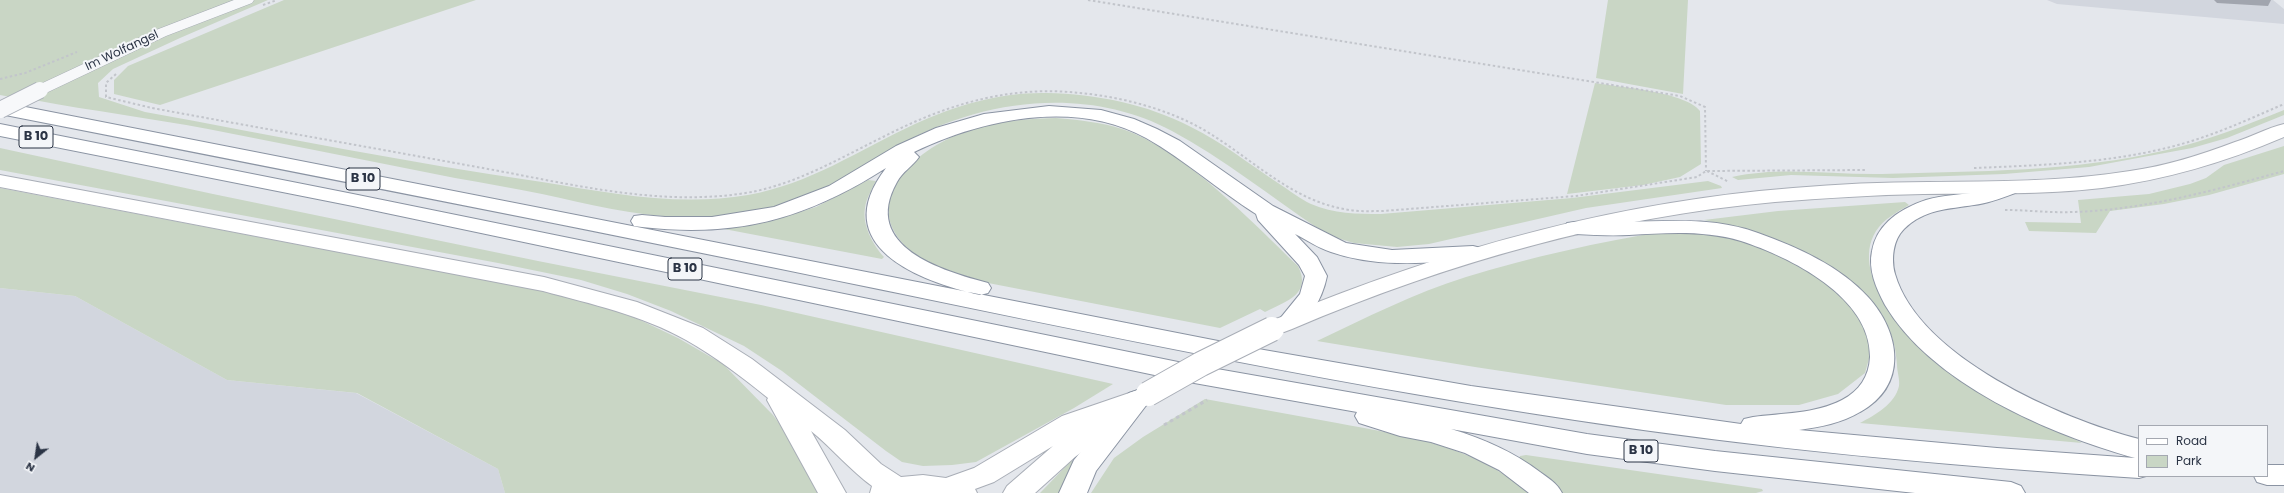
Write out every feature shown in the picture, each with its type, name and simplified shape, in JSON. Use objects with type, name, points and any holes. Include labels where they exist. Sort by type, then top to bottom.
[{"type":"main road","name":"B 10","points":[[0,109],[563,218],[1062,318],[1222,352],[1414,385],[1570,411],[1720,431],[1940,455],[2138,468]]},
{"type":"main road","points":[[563,218],[625,218],[684,225],[749,219],[786,210],[826,195],[863,176],[903,150],[974,122],[1011,114],[1074,112],[1115,119],[1153,133],[1172,144],[1261,208],[1319,239],[1355,252],[1395,256],[1473,253]]},
{"type":"main road","name":"B 10","points":[[0,130],[368,203],[1183,372],[1587,444],[1715,461],[1988,492]]},
{"type":"main road","points":[[1017,493],[1066,450],[1143,396],[1201,364],[1281,325],[1342,300],[1473,253],[1575,228],[1677,206],[1752,197],[1900,188],[2013,187],[2100,181],[2160,172],[2234,149],[2284,130]]},
{"type":"main road","points":[[929,139],[893,171],[879,195],[877,215],[883,234],[889,243],[904,259],[926,271],[949,280],[990,290],[1062,318]]},
{"type":"main road","points":[[0,181],[537,282],[598,297],[648,314],[694,334],[743,365],[836,437],[871,471],[888,491],[930,485],[956,490],[1071,423],[1143,396]]},
{"type":"main road","points":[[2013,187],[1977,198],[1935,204],[1903,219],[1887,236],[1882,247],[1882,273],[1888,290],[1909,323],[1946,356],[2001,393],[2036,412],[2073,428],[2138,449]]},
{"type":"main road","points":[[1261,208],[1286,239],[1309,262],[1316,276],[1316,284],[1311,296],[1281,325]]},
{"type":"main road","points":[[1575,228],[1638,228],[1688,225],[1747,237],[1787,252],[1830,276],[1864,308],[1879,334],[1884,359],[1881,374],[1875,386],[1863,398],[1845,409],[1816,417],[1720,431]]},
{"type":"main road","points":[[776,392],[832,493]]},
{"type":"main road","points":[[1299,393],[1400,427],[1440,435],[1474,446],[1509,463],[1548,493]]},
{"type":"main road","points":[[1073,493],[1084,467],[1143,396]]},
{"type":"main road","points":[[2268,475],[2284,475]]},
{"type":"street","name":"Im Wolfangel","points":[[0,109],[161,33],[252,4]]},
{"type":"path","points":[[252,4],[277,0]]},
{"type":"path","points":[[1088,0],[1222,23],[1597,81],[1688,98],[1705,107],[1706,170]]},
{"type":"path","points":[[120,70],[106,83],[106,97],[152,108],[502,171],[662,197],[715,197],[776,187],[824,169],[880,138],[947,108],[996,95],[1048,91],[1099,96],[1142,103],[1165,112],[1215,137],[1309,199],[1339,209],[1383,211],[1576,196],[1697,177],[1706,170],[1872,170]]},
{"type":"path","points":[[1973,168],[2082,163],[2171,147],[2233,126],[2284,104]]},
{"type":"path","points":[[1998,210],[2072,212],[2124,206],[2205,192],[2284,171]]},
{"type":"path","points":[[1164,426],[1207,400]]},
{"type":"shaded area","points":[[2047,0],[2273,0],[2284,9],[2284,24],[2057,4]]},
{"type":"shaded area","points":[[0,288],[75,296],[227,380],[356,393],[498,469],[505,493],[0,493]]},
{"type":"green space","points":[[0,0],[268,0],[113,69],[98,83],[99,97],[145,112],[343,149],[492,175],[645,197],[696,200],[748,195],[771,190],[813,175],[894,134],[946,111],[996,97],[1030,93],[1065,94],[1102,98],[1139,106],[1157,112],[1214,139],[1307,202],[1337,212],[1381,214],[1572,198],[1708,181],[1721,186],[1722,188],[1586,208],[1429,244],[1397,247],[1354,243],[1337,238],[1319,229],[1210,153],[1172,131],[1139,117],[1104,107],[1069,103],[1034,104],[998,108],[963,117],[930,130],[898,146],[826,188],[799,199],[767,209],[733,215],[700,217],[665,216],[612,209],[208,129],[34,100],[48,92],[16,98],[0,95]]},
{"type":"green space","points":[[284,0],[476,0],[160,105],[114,94],[114,80],[128,66]]},
{"type":"green space","points":[[1608,0],[1688,0],[1683,94],[1596,78]]},
{"type":"green space","points":[[1595,83],[1652,91],[1667,95],[1681,99],[1700,111],[1701,164],[1680,177],[1643,185],[1567,194]]},
{"type":"green space","points":[[2284,110],[2284,115],[2227,138],[2192,148],[2089,167],[2004,174],[1893,178],[1791,175],[1738,180],[1732,177],[1788,171],[1882,174],[1990,171],[2097,163],[2167,150],[2197,142]]},
{"type":"green space","points":[[1056,118],[1098,123],[1122,129],[1145,139],[1169,153],[1216,188],[1298,266],[1302,276],[1300,290],[1289,300],[1265,312],[1260,309],[1220,328],[983,282],[939,269],[926,262],[905,245],[893,228],[888,210],[891,193],[900,177],[914,161],[932,148],[952,137],[977,128],[1016,120]]},
{"type":"green space","points":[[2284,146],[2284,174],[2209,195],[2164,204],[2110,211],[2096,233],[2029,231],[2025,222],[2081,223],[2078,200],[2149,194],[2190,184],[2206,178],[2224,165]]},
{"type":"green space","points":[[0,148],[213,194],[761,305],[1113,384],[1074,408],[976,462],[923,466],[902,462],[782,371],[744,346],[671,311],[627,294],[581,280],[498,263],[0,170]]},
{"type":"green space","points":[[868,180],[876,181],[869,194],[866,205],[865,221],[872,241],[884,257],[882,259],[724,229],[774,220],[816,207]]},
{"type":"green space","points":[[0,188],[538,290],[602,306],[638,319],[678,338],[723,364],[773,415],[795,445],[820,493],[505,493],[498,469],[357,393],[227,380],[75,296],[0,288]]},
{"type":"green space","points":[[1905,202],[1909,205],[1895,213],[1879,227],[1869,249],[1870,269],[1877,290],[1889,310],[1904,330],[1920,347],[1950,373],[1982,393],[2082,443],[1860,423],[1878,413],[1889,404],[1899,386],[1894,342],[1881,316],[1859,292],[1842,277],[1806,253],[1768,237],[1704,220],[1778,211]]},
{"type":"green space","points":[[1667,231],[1722,235],[1782,255],[1811,271],[1852,306],[1866,326],[1872,348],[1865,373],[1838,394],[1799,405],[1726,405],[1475,367],[1317,341],[1409,298],[1466,277],[1565,251]]},
{"type":"green space","points":[[1205,399],[1414,438],[1462,453],[1485,464],[1508,477],[1529,493],[1091,493],[1114,458],[1143,437]]},
{"type":"green space","points":[[1526,455],[1762,489],[1763,491],[1756,493],[1562,493],[1541,474],[1519,459],[1520,456]]},
{"type":"green space","points":[[1072,460],[1073,461],[1060,493],[1040,493]]}]
